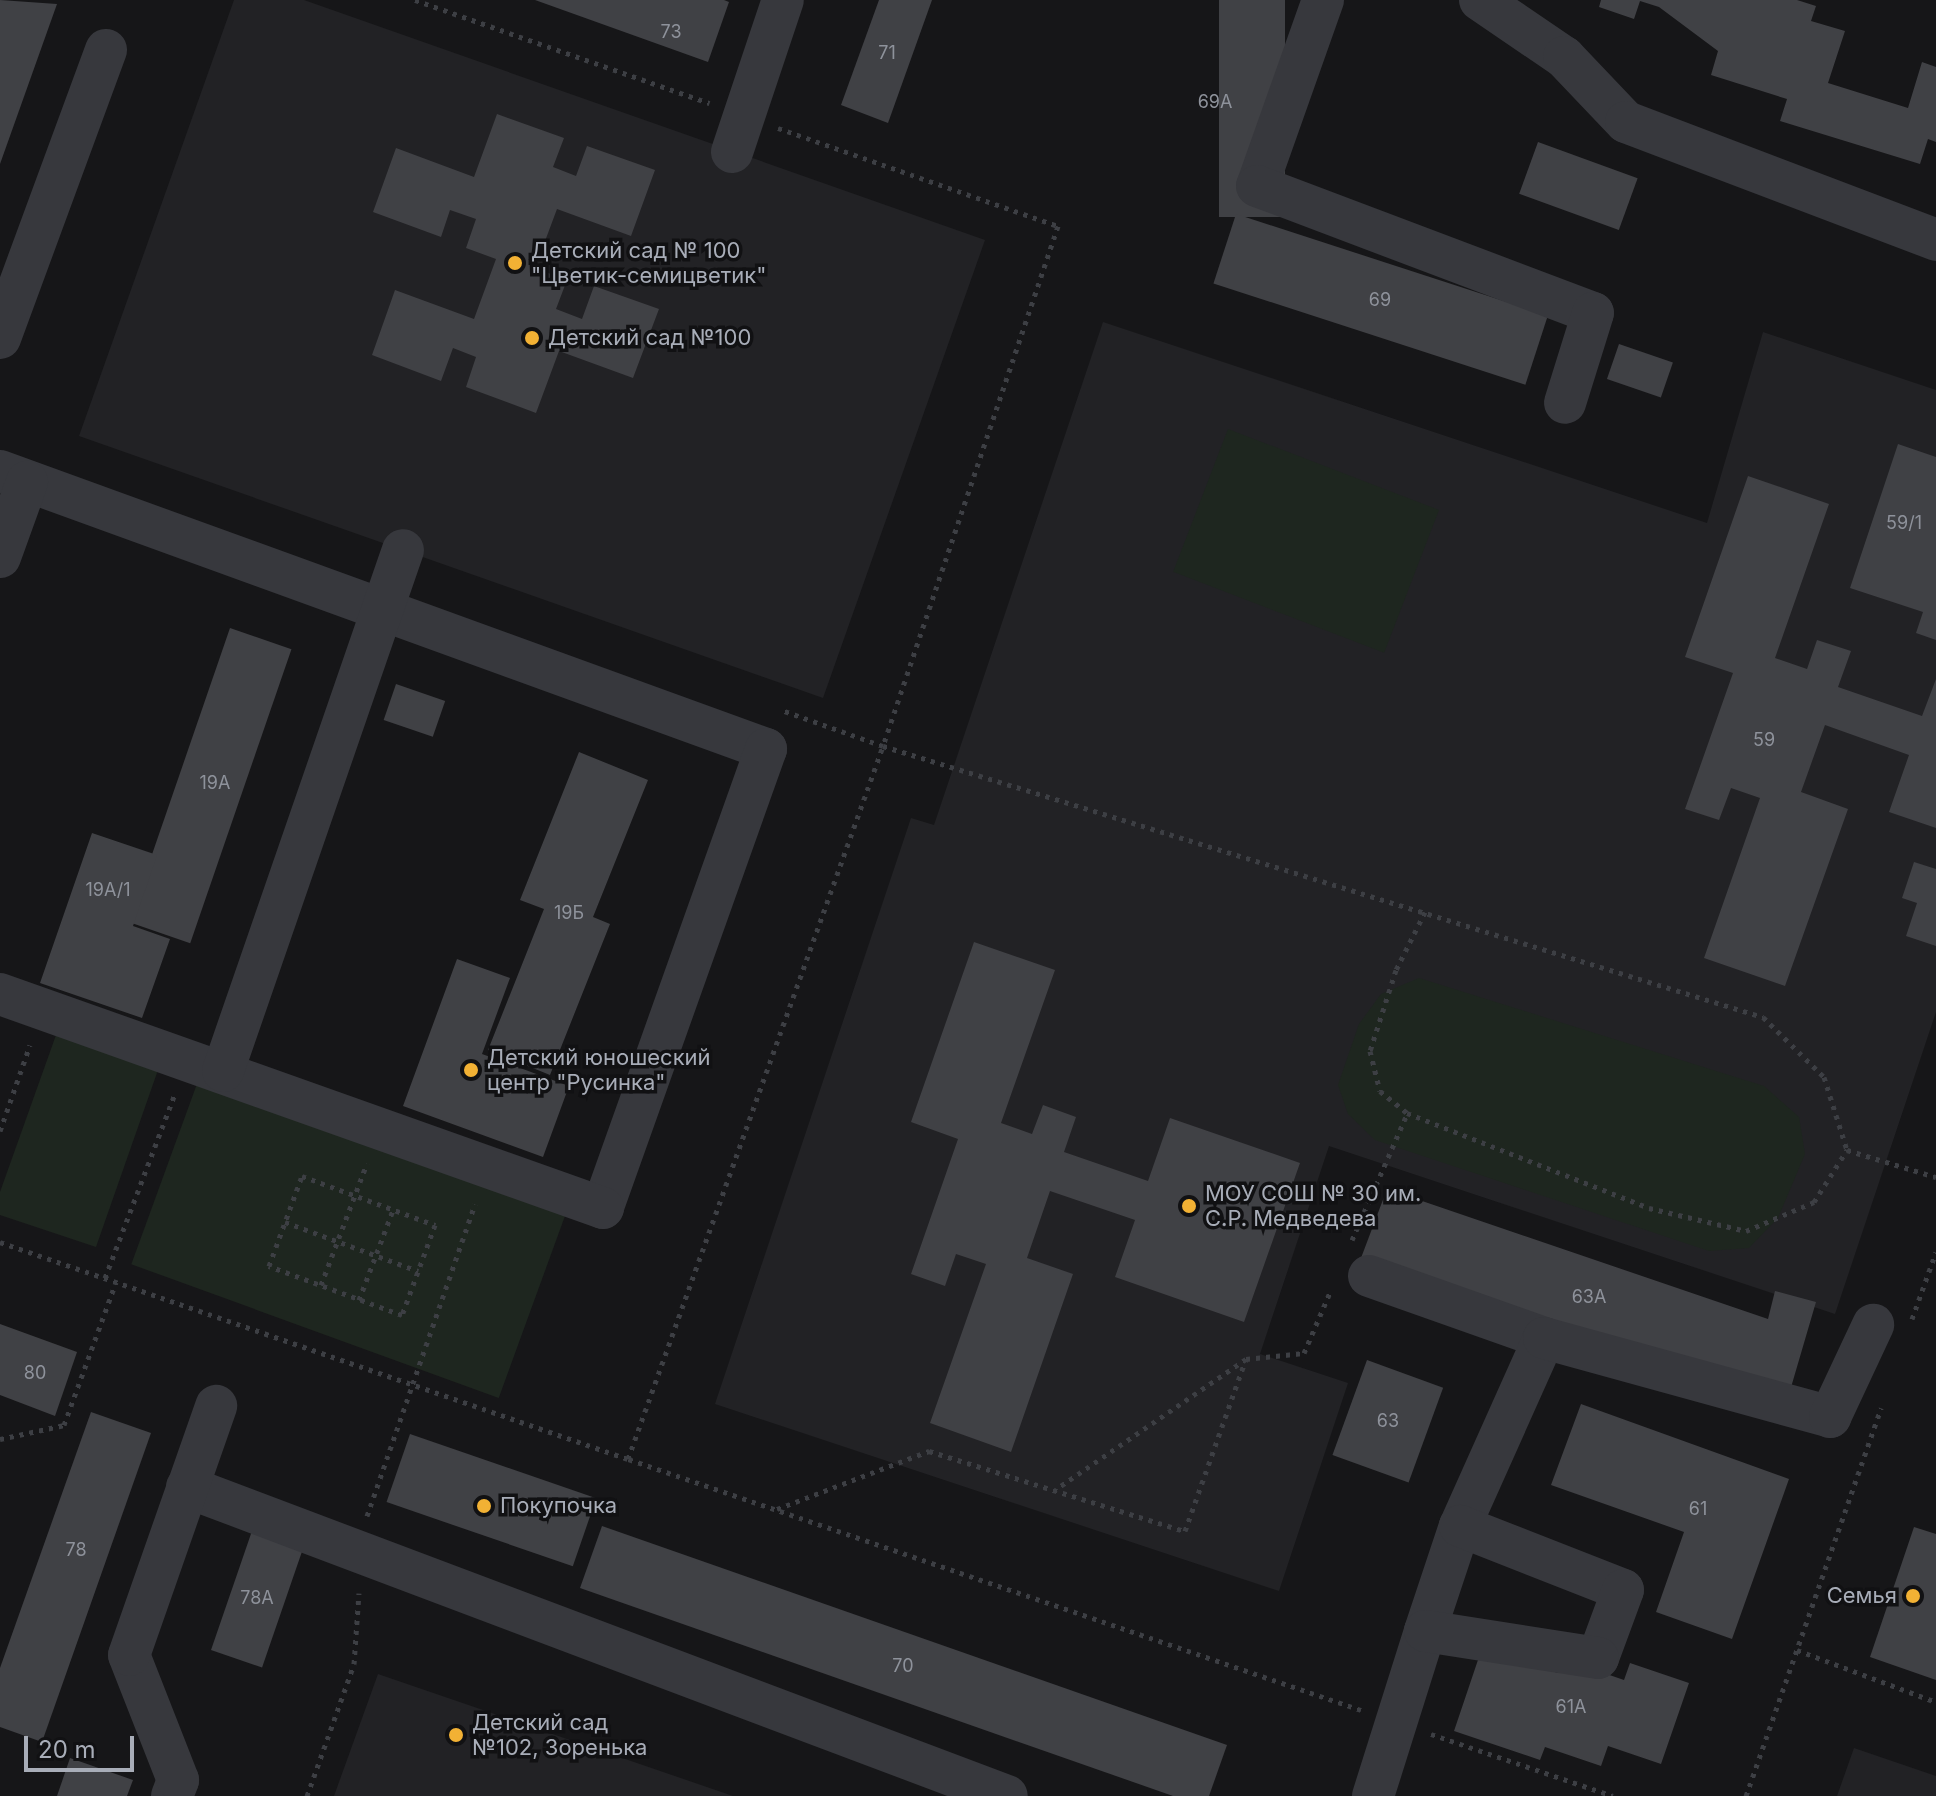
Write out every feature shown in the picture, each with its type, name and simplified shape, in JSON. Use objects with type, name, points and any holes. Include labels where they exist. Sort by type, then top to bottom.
[{"type":"lane","points":[[738,134],[783,0]]},
{"type":"lane","points":[[1323,0],[1257,186],[1593,313],[1565,403]]},
{"type":"lane","points":[[1480,0],[1564,57],[1626,122],[1936,240]]},
{"type":"lane","points":[[0,338],[106,50]]},
{"type":"lane","points":[[0,557],[14,476],[766,749],[603,1208],[0,994]]},
{"type":"lane","points":[[205,1065],[383,612],[403,550]]},
{"type":"lane","points":[[1369,1276],[1544,1338],[1830,1417],[1892,1325]]},
{"type":"lane","points":[[1373,1796],[1460,1526],[1544,1338]]},
{"type":"lane","points":[[172,1796],[178,1780],[129,1655],[216,1406]]},
{"type":"lane","points":[[187,1487],[1007,1796]]},
{"type":"lane","points":[[1425,1631],[1598,1658],[1623,1590],[1460,1526]]},
{"type":"path","points":[[415,0],[738,134],[1058,226],[883,746],[628,1459]]},
{"type":"path","points":[[883,746],[1425,912],[1763,1017],[1824,1077],[1847,1150],[1814,1202],[1746,1231],[1649,1208],[1506,1158],[1407,1113],[1380,1091],[1370,1051],[1396,970],[1425,912]]},
{"type":"path","points":[[0,1131],[43,1009]]},
{"type":"path","points":[[105,1278],[205,1065]]},
{"type":"path","points":[[321,1285],[380,1128]]},
{"type":"path","points":[[1847,1150],[1936,1177]]},
{"type":"path","points":[[302,1176],[355,1195],[435,1225],[402,1315],[269,1266],[302,1176]]},
{"type":"path","points":[[411,1384],[478,1197]]},
{"type":"path","points":[[359,1300],[393,1210]]},
{"type":"path","points":[[285,1222],[418,1271]]},
{"type":"path","points":[[0,1242],[1613,1796]]},
{"type":"path","points":[[1892,1325],[1936,1252]]},
{"type":"path","points":[[0,1439],[64,1425],[116,1282]]},
{"type":"path","points":[[776,1509],[929,1451],[1185,1531],[1246,1359],[1056,1489]]},
{"type":"path","points":[[1746,1796],[1884,1399]]},
{"type":"path","points":[[1797,1650],[1936,1702]]},
{"type":"shaded area","name":"Детский сад №100","points":[[234,0],[304,0],[985,240],[823,698],[79,436]]},
{"type":"shaded area","points":[[1103,322],[1707,523],[1763,332],[1936,390],[1936,1012],[1835,1314],[1329,1146],[1260,1354],[1348,1383],[1279,1591],[715,1404],[911,818],[934,825]]},
{"type":"shaded area","points":[[1228,429],[1439,510],[1384,653],[1173,572]]},
{"type":"shaded area","points":[[1419,978],[1764,1086],[1799,1117],[1805,1154],[1778,1218],[1749,1248],[1709,1251],[1375,1140],[1348,1114],[1338,1085],[1359,1024],[1381,994]]},
{"type":"shaded area","points":[[56,1035],[158,1070],[96,1247],[0,1215],[0,1192]]},
{"type":"shaded area","points":[[198,1081],[565,1215],[499,1398],[131,1264]]},
{"type":"shaded area","name":"Детский сад №102, Зоренька","points":[[378,1674],[733,1796],[334,1796]]},
{"type":"shaded area","points":[[1854,1748],[1936,1776],[1936,1796],[1837,1796]]},
{"type":"building","points":[[0,0],[57,4],[0,164]]},
{"type":"building","points":[[535,0],[724,0],[729,2],[708,62]]},
{"type":"building","points":[[879,0],[932,0],[888,123],[841,105]]},
{"type":"building","points":[[1219,0],[1285,0],[1285,217],[1219,217]]},
{"type":"building","points":[[1601,0],[1797,0],[1816,6],[1811,21],[1845,31],[1828,83],[1908,108],[1922,62],[1936,67],[1936,142],[1928,139],[1920,164],[1780,121],[1787,99],[1711,75],[1718,51],[1659,7],[1640,1],[1634,19],[1599,7]]},
{"type":"building","name":"Детский сад № 100 \"Цветик-семицветик\"","points":[[497,114],[564,138],[553,167],[576,176],[587,146],[655,170],[631,236],[557,209],[535,268],[567,280],[556,309],[582,319],[594,286],[659,309],[633,378],[559,351],[536,413],[466,387],[476,357],[453,348],[441,381],[372,355],[395,290],[474,319],[496,259],[466,248],[476,219],[450,210],[441,237],[373,212],[396,148],[474,177]]},
{"type":"building","points":[[1538,142],[1638,178],[1619,230],[1519,194]]},
{"type":"building","points":[[1236,214],[1548,315],[1525,385],[1213,283]]},
{"type":"building","points":[[1619,344],[1673,363],[1661,398],[1607,379]]},
{"type":"building","points":[[1898,444],[1936,457],[1936,640],[1916,633],[1923,612],[1850,588]]},
{"type":"building","points":[[1748,476],[1829,504],[1775,658],[1807,669],[1817,640],[1851,651],[1838,687],[1922,716],[1936,679],[1936,828],[1889,812],[1909,755],[1825,725],[1801,792],[1848,809],[1785,986],[1704,958],[1760,798],[1731,788],[1719,820],[1685,809],[1733,673],[1685,657]]},
{"type":"building","points":[[230,628],[291,649],[190,943],[129,922]]},
{"type":"building","points":[[396,684],[445,701],[433,737],[384,720]]},
{"type":"building","points":[[579,752],[648,780],[593,917],[610,924],[550,1075],[488,1050],[544,909],[520,900]]},
{"type":"building","points":[[92,833],[157,855],[133,926],[170,939],[142,1018],[40,983]]},
{"type":"building","points":[[1914,862],[1936,869],[1936,946],[1906,936],[1917,903],[1902,898]]},
{"type":"building","name":"МОУ СОШ № 30 им. С.Р. Медведева","points":[[974,942],[1055,970],[1001,1123],[1032,1134],[1043,1105],[1076,1117],[1064,1152],[1148,1181],[1170,1118],[1300,1163],[1244,1322],[1115,1277],[1135,1220],[1050,1191],[1027,1258],[1073,1274],[1011,1452],[930,1423],[986,1264],[956,1254],[945,1286],[911,1274],[958,1139],[911,1122]]},
{"type":"building","name":"Детский юношеский центр \"Русинка\"","points":[[457,959],[510,978],[482,1054],[569,1086],[543,1157],[403,1106]]},
{"type":"building","points":[[1387,1189],[1768,1319],[1775,1291],[1816,1302],[1787,1401],[1361,1258]]},
{"type":"building","points":[[0,1324],[77,1352],[55,1416],[0,1395]]},
{"type":"building","points":[[1367,1360],[1443,1388],[1409,1483],[1332,1455]]},
{"type":"building","points":[[1581,1404],[1789,1479],[1732,1639],[1656,1612],[1684,1532],[1551,1485]]},
{"type":"building","points":[[91,1412],[151,1433],[42,1742],[0,1727],[0,1668]]},
{"type":"building","points":[[410,1434],[596,1498],[573,1566],[387,1502]]},
{"type":"building","points":[[602,1526],[1227,1745],[1209,1796],[1173,1796],[580,1588]]},
{"type":"building","name":"Семья","points":[[1914,1527],[1936,1534],[1936,1680],[1870,1657]]},
{"type":"building","points":[[253,1528],[304,1546],[262,1668],[211,1650]]},
{"type":"building","points":[[1482,1648],[1558,1673],[1563,1659],[1624,1680],[1630,1663],[1689,1683],[1661,1764],[1608,1746],[1601,1766],[1545,1747],[1540,1760],[1454,1731]]},
{"type":"building","points":[[70,1758],[133,1780],[127,1796],[57,1796]]},
{"type":"place","name":"Детский сад № 100 \"Цветик-семицветик\"","points":[[515,263]]},
{"type":"place","name":"Детский сад №100","points":[[532,338]]},
{"type":"place","name":"Детский юношеский центр \"Русинка\"","points":[[471,1070]]},
{"type":"place","name":"МОУ СОШ № 30 им. С.Р. Медведева","points":[[1189,1206]]},
{"type":"place","name":"Покупочка","points":[[484,1506]]},
{"type":"place","name":"Семья","points":[[1913,1596]]},
{"type":"place","name":"Детский сад №102, Зоренька","points":[[456,1735]]}]
